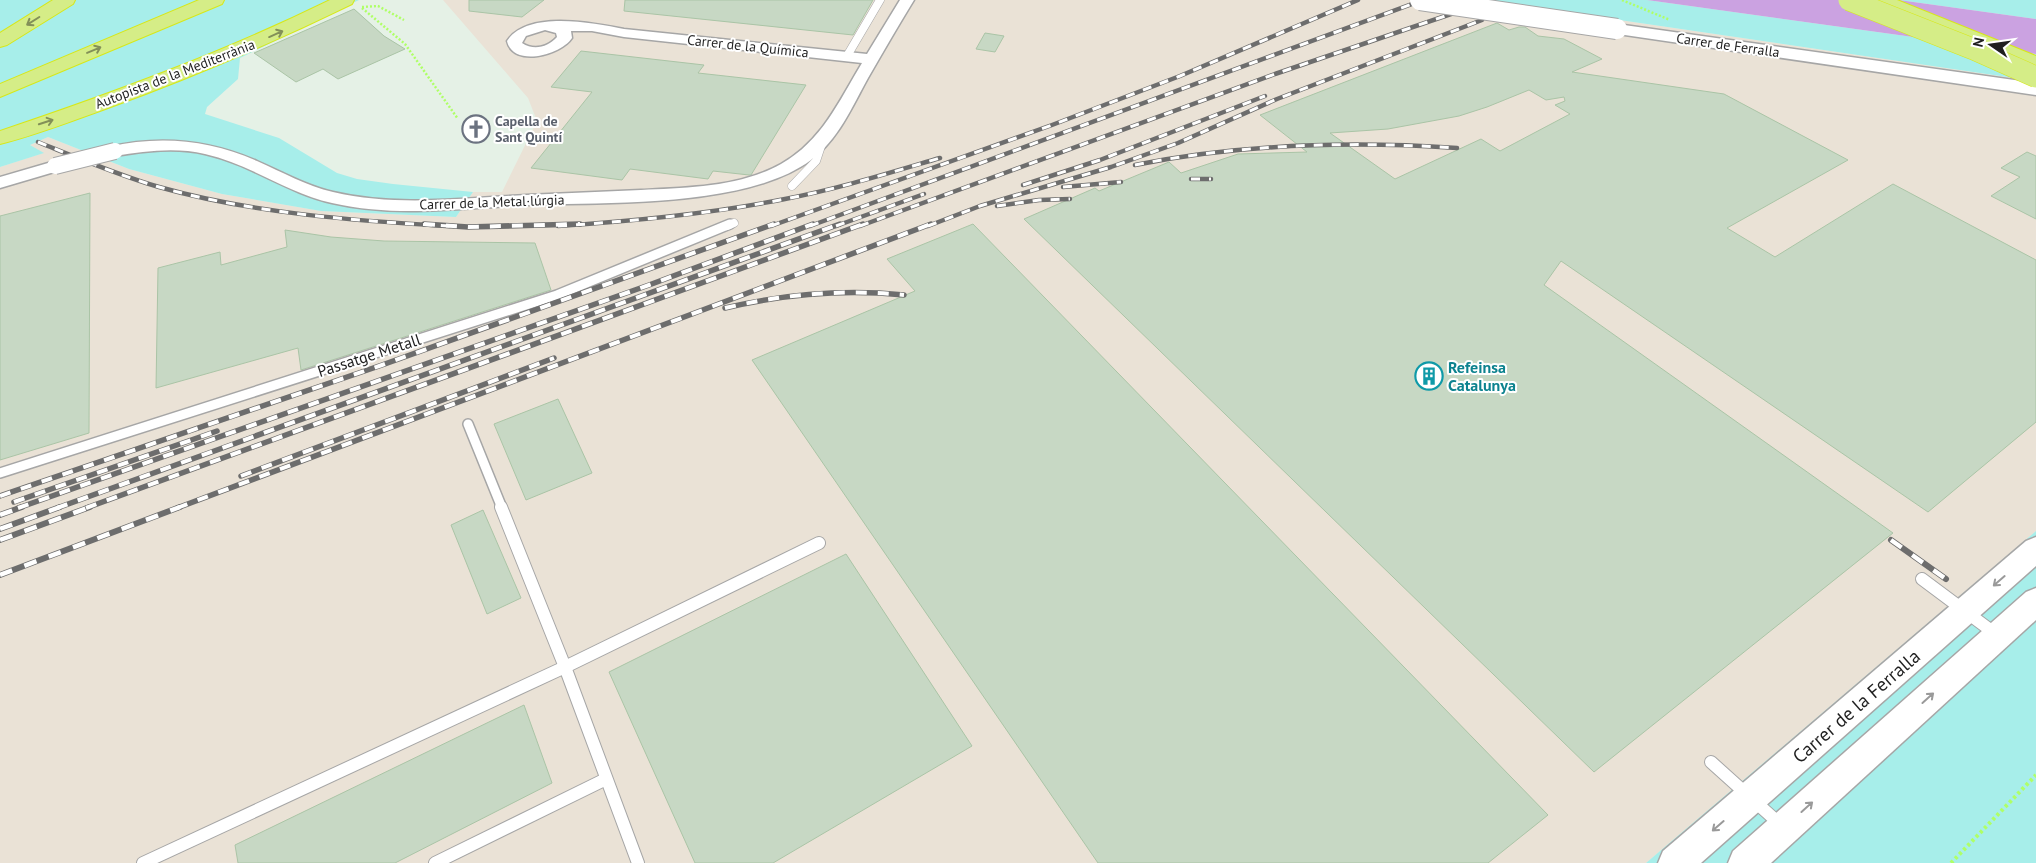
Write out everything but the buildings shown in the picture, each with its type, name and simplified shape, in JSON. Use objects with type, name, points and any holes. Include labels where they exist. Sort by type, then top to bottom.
[{"type":"highway","points":[[0,41],[66,0]]},
{"type":"highway","points":[[129,16],[171,0]]},
{"type":"highway","points":[[0,91],[215,0]]},
{"type":"highway","points":[[1849,0],[1973,49],[2036,77]]},
{"type":"highway","points":[[1882,0],[2036,63]]},
{"type":"highway","name":"Autopista de la Mediterrània","points":[[0,138],[183,73],[354,3]]},
{"type":"street","name":"Carrer de la Metal·lúrgia","points":[[0,183],[55,166],[115,151],[150,145],[196,147],[222,153],[286,183],[318,194],[363,202],[430,205],[680,193],[746,182],[779,172],[804,157],[824,137],[906,0]]},
{"type":"street","name":"Carrer de Ferralla","points":[[1420,0],[2036,89]]},
{"type":"street","points":[[552,26],[563,30],[565,34],[564,38],[557,45]]},
{"type":"street","name":"Carrer de la Química","points":[[624,33],[593,34],[533,52],[525,51],[515,45],[514,41],[521,33],[536,27],[592,27],[624,33],[871,59]]},
{"type":"street","name":"Carrer de la Ferralla","points":[[1675,863],[2036,549]]},
{"type":"street","points":[[1745,863],[2036,601]]},
{"type":"lane","points":[[847,56],[880,0]]},
{"type":"lane","points":[[792,186],[816,161],[824,137]]},
{"type":"lane","name":"Passatge Metall","points":[[0,473],[557,295],[734,223]]},
{"type":"lane","points":[[468,424],[565,666],[638,863]]},
{"type":"lane","points":[[143,863],[565,666],[819,543]]},
{"type":"lane","points":[[1922,580],[1998,635]]},
{"type":"lane","points":[[1711,762],[1784,828]]},
{"type":"lane","points":[[435,863],[606,779]]},
{"type":"path","points":[[1622,0],[1676,21]]},
{"type":"path","points":[[354,3],[378,6],[404,20]]},
{"type":"path","points":[[354,3],[405,44],[458,119]]},
{"type":"path","points":[[1951,863],[2036,775]]},
{"type":"shaded area","points":[[0,0],[359,0],[240,58],[238,79],[207,107],[205,114],[279,138],[337,173],[357,179],[473,192],[456,217],[321,211],[222,194],[129,169],[48,137],[30,145],[44,153],[0,167]]},
{"type":"shaded area","points":[[443,0],[1484,0],[2014,78],[2036,85],[2036,531],[1646,863],[0,863],[0,167],[43,153],[30,145],[48,137],[129,169],[222,194],[321,211],[456,217],[473,192],[502,192],[537,121],[528,98]]},
{"type":"shaded area","points":[[1484,0],[1647,0],[2036,54],[2036,85],[2014,78]]},
{"type":"shaded area","points":[[1647,0],[1899,0],[2036,19],[2036,54]]},
{"type":"shaded area","points":[[1899,0],[2036,0],[2036,19]]},
{"type":"shaded area","points":[[2036,531],[2036,863],[1646,863]]},
{"type":"railway","points":[[771,226],[1052,125],[1180,76],[1358,0]]},
{"type":"railway","points":[[810,226],[1423,0]]},
{"type":"railway","points":[[860,226],[1275,74],[1492,0]]},
{"type":"railway","points":[[928,226],[980,206],[1111,167],[1178,143],[1277,99],[1482,20]]},
{"type":"railway","points":[[1023,185],[1100,160],[1265,96]]},
{"type":"railway","points":[[38,142],[144,182],[194,196],[303,214],[450,226]]},
{"type":"railway","points":[[1135,165],[1215,152],[1295,146],[1376,145],[1457,148]]},
{"type":"railway","points":[[558,226],[615,222],[729,209],[844,186],[940,158]]},
{"type":"railway","points":[[1191,179],[1211,179]]},
{"type":"railway","points":[[1063,187],[1121,182]]},
{"type":"railway","points":[[836,226],[924,194]]},
{"type":"railway","points":[[997,206],[1039,200],[1070,199]]},
{"type":"railway","points":[[424,224],[468,227],[580,224]]},
{"type":"railway","points":[[0,496],[382,365],[774,224]]},
{"type":"railway","points":[[18,508],[649,285],[813,224]]},
{"type":"railway","points":[[57,508],[840,224]]},
{"type":"railway","points":[[86,508],[863,224]]},
{"type":"railway","points":[[177,508],[931,224]]},
{"type":"railway","points":[[725,308],[770,299],[814,294],[881,293],[904,295]]},
{"type":"railway","points":[[241,476],[554,358]]},
{"type":"railway","points":[[14,502],[217,431]]},
{"type":"railway","points":[[0,515],[22,507]]},
{"type":"railway","points":[[0,529],[60,507]]},
{"type":"railway","points":[[0,540],[90,507]]},
{"type":"railway","points":[[0,575],[180,507]]},
{"type":"railway","points":[[1891,540],[1946,579]]},
{"type":"place","name":"Capella de Sant Quintí","points":[[476,129]]},
{"type":"place","name":"Refeinsa Catalunya","points":[[1429,376]]}]
